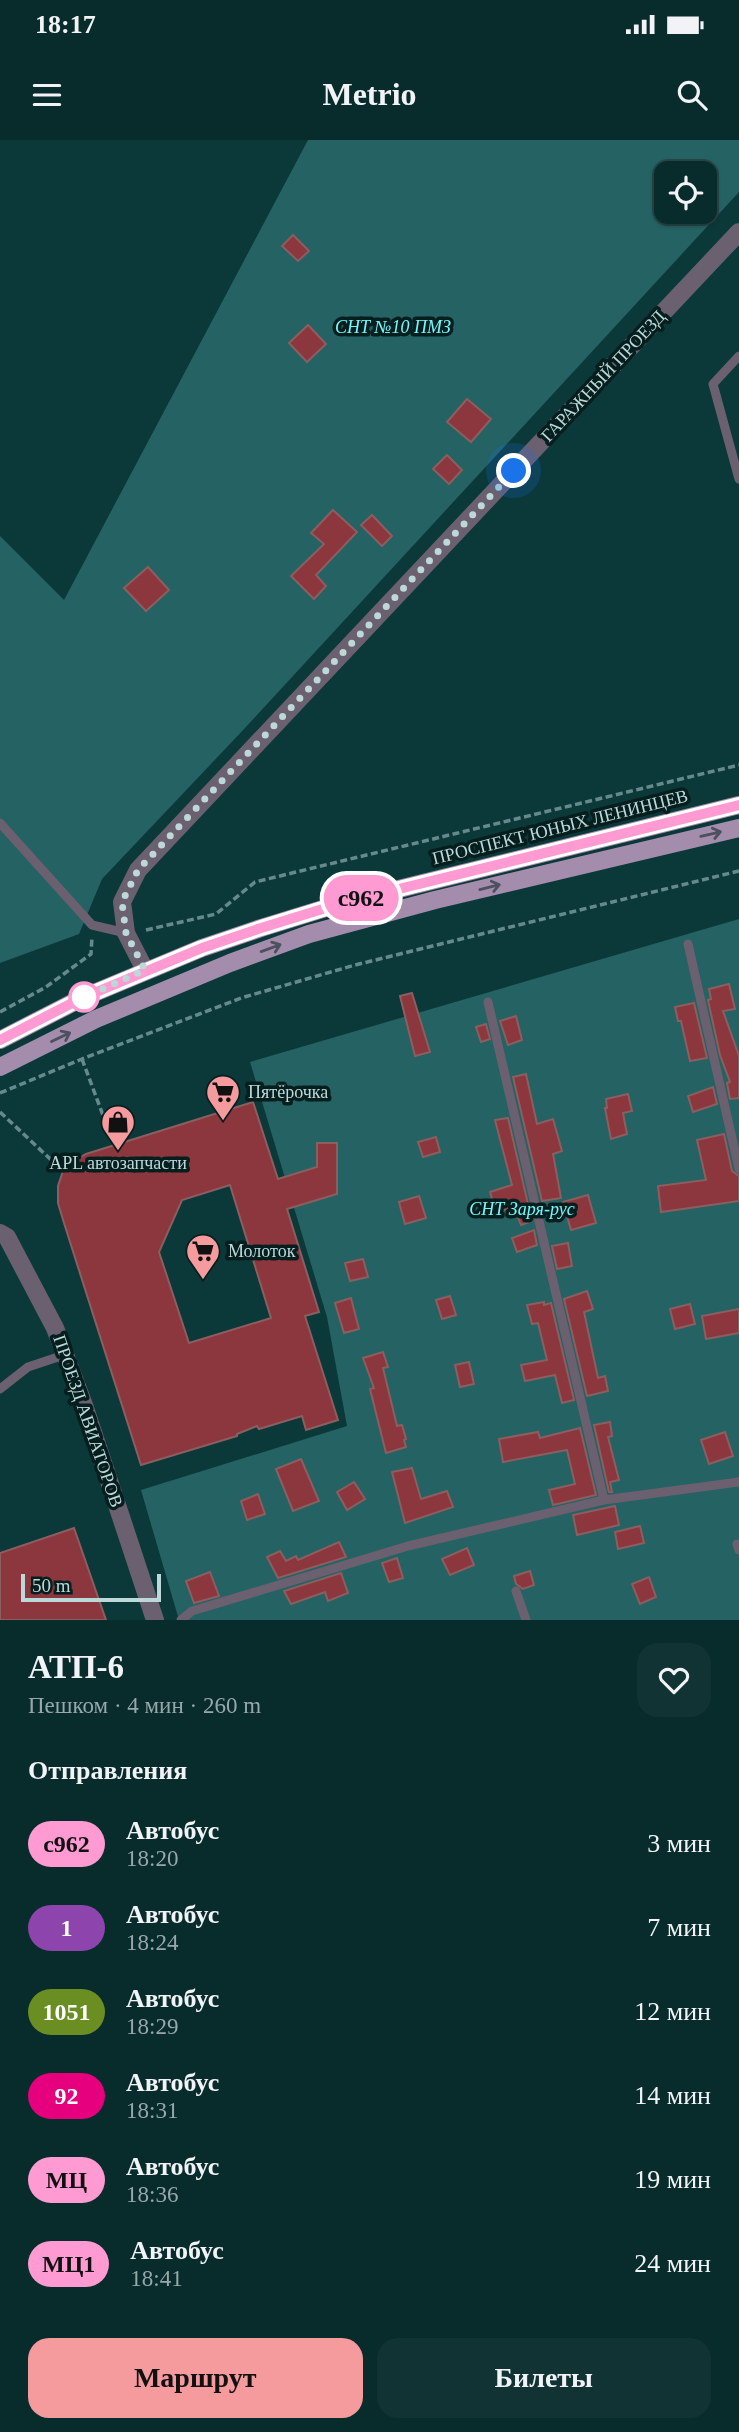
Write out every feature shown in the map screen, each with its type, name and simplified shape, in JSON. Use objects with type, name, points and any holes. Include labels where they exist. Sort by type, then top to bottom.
[{"type":"main road","name":"ПРОСПЕКТ ЮНЫХ ЛЕНИНЦЕВ","points":[[0,1040],[82,998],[145,970],[202,948],[342,903],[739,805]]},
{"type":"main road","points":[[0,1067],[96,1019],[230,963],[309,934],[739,828]]},
{"type":"street","name":"ГАРАЖНЫЙ ПРОЕЗД","points":[[145,970],[126,933],[122,902],[138,870],[739,232]]},
{"type":"street","name":"ПРОЕЗД АВИАТОРОВ","points":[[0,1233],[7,1237],[49,1317],[85,1408],[155,1620]]},
{"type":"lane","points":[[739,356],[713,384],[739,479]]},
{"type":"lane","points":[[0,822],[92,925],[126,933]]},
{"type":"lane","points":[[688,944],[739,1169]]},
{"type":"lane","points":[[488,1002],[604,1500]]},
{"type":"lane","points":[[0,1389],[28,1367],[64,1355]]},
{"type":"lane","points":[[181,1620],[191,1611],[408,1546],[604,1500],[739,1482]]},
{"type":"lane","points":[[516,1591],[526,1620]]},
{"type":"path","points":[[160,928],[216,914],[255,882],[739,765]]},
{"type":"path","points":[[0,1093],[241,998],[355,965],[739,871]]},
{"type":"path","points":[[0,1012],[46,987],[91,954],[92,925]]},
{"type":"path","points":[[82,1059],[110,1134]]},
{"type":"path","points":[[0,1112],[63,1171]]},
{"type":"green space","name":"СНТ №10 ПМЗ","points":[[308,140],[739,140],[739,192],[717,216],[717,161],[654,161],[654,224],[710,224],[245,728],[102,879],[79,934],[0,963],[0,536],[64,600]]},
{"type":"green space","name":"СНТ Заря-рус","points":[[739,919],[739,1620],[179,1620],[141,1490],[347,1426],[327,1317],[250,1062]]},
{"type":"building","points":[[293,235],[309,251],[298,261],[282,246]]},
{"type":"building","points":[[308,325],[326,344],[307,362],[289,343]]},
{"type":"building","points":[[467,399],[491,419],[471,442],[447,422]]},
{"type":"building","points":[[447,455],[462,470],[449,484],[433,469]]},
{"type":"building","points":[[333,510],[357,532],[316,575],[326,586],[314,599],[291,576],[324,544],[311,533]]},
{"type":"building","points":[[372,515],[392,536],[382,546],[361,525]]},
{"type":"building","points":[[148,567],[169,590],[146,611],[124,588]]},
{"type":"building","points":[[729,984],[735,1009],[723,1011],[739,1056],[739,1098],[730,1099],[727,1083],[730,1082],[720,1055],[708,1000],[711,999],[709,989]]},
{"type":"building","points":[[412,993],[430,1052],[415,1056],[400,996]]},
{"type":"building","points":[[694,1003],[707,1058],[690,1061],[675,1007]]},
{"type":"building","points":[[516,1016],[522,1040],[508,1045],[500,1021]]},
{"type":"building","points":[[486,1024],[490,1039],[481,1042],[476,1027]]},
{"type":"building","points":[[526,1074],[537,1124],[553,1119],[562,1151],[553,1154],[561,1198],[542,1201],[513,1077]]},
{"type":"building","points":[[713,1087],[717,1104],[693,1112],[688,1096]]},
{"type":"building","points":[[628,1094],[632,1111],[623,1113],[627,1134],[611,1139],[605,1108],[606,1099]]},
{"type":"building","points":[[253,1102],[278,1179],[317,1167],[317,1143],[337,1143],[337,1194],[287,1209],[319,1312],[305,1316],[338,1420],[306,1430],[302,1416],[259,1429],[257,1426],[237,1436],[141,1465],[58,1203],[58,1186],[63,1171],[86,1154]],"holes":[[[230,1185],[271,1318],[189,1343],[159,1252],[182,1200]]]},
{"type":"building","points":[[508,1118],[532,1221],[521,1225],[514,1207],[496,1212],[490,1192],[512,1185],[495,1120]]},
{"type":"building","points":[[724,1134],[732,1171],[739,1176],[739,1201],[661,1212],[658,1186],[706,1180],[697,1140]]},
{"type":"building","points":[[436,1137],[440,1152],[423,1157],[418,1142]]},
{"type":"building","points":[[588,1195],[596,1223],[571,1230],[563,1202]]},
{"type":"building","points":[[419,1196],[426,1218],[405,1224],[399,1202]]},
{"type":"building","points":[[534,1230],[537,1245],[517,1252],[512,1238]]},
{"type":"building","points":[[568,1243],[572,1266],[557,1269],[552,1246]]},
{"type":"building","points":[[363,1259],[368,1277],[350,1281],[345,1263]]},
{"type":"building","points":[[587,1291],[593,1309],[584,1312],[598,1378],[605,1376],[608,1391],[587,1396],[564,1299]]},
{"type":"building","points":[[450,1296],[456,1315],[442,1319],[436,1300]]},
{"type":"building","points":[[351,1298],[359,1329],[344,1333],[335,1303]]},
{"type":"building","points":[[544,1302],[544,1305],[551,1303],[574,1400],[562,1403],[555,1375],[525,1381],[521,1365],[547,1360],[538,1323],[532,1324],[527,1305]]},
{"type":"building","points":[[690,1304],[695,1324],[675,1329],[670,1309]]},
{"type":"building","points":[[739,1309],[739,1333],[706,1339],[702,1316]]},
{"type":"building","points":[[383,1352],[388,1367],[383,1368],[397,1426],[402,1425],[406,1439],[406,1447],[386,1453],[370,1389],[374,1388],[363,1358]]},
{"type":"building","points":[[469,1362],[474,1384],[460,1387],[455,1365]]},
{"type":"building","points":[[610,1422],[612,1436],[608,1437],[619,1480],[610,1482],[612,1492],[609,1492],[594,1425]]},
{"type":"building","points":[[580,1428],[596,1495],[553,1505],[549,1490],[575,1484],[567,1450],[503,1462],[499,1439],[538,1432],[540,1438]]},
{"type":"building","points":[[725,1432],[733,1456],[709,1464],[701,1440]]},
{"type":"building","points":[[301,1459],[319,1501],[293,1511],[276,1469]]},
{"type":"building","points":[[412,1468],[421,1499],[447,1491],[453,1507],[405,1523],[392,1472]]},
{"type":"building","points":[[354,1482],[365,1499],[347,1510],[337,1492]]},
{"type":"building","points":[[258,1494],[265,1514],[247,1520],[241,1501]]},
{"type":"building","points":[[615,1506],[619,1525],[577,1535],[573,1515]]},
{"type":"building","points":[[640,1526],[644,1543],[618,1549],[615,1532]]},
{"type":"building","points":[[74,1528],[106,1620],[0,1620],[0,1553]]},
{"type":"building","points":[[339,1542],[346,1557],[278,1578],[267,1557],[280,1551],[286,1561],[296,1556],[298,1560]]},
{"type":"building","points":[[467,1548],[474,1565],[450,1575],[442,1559]]},
{"type":"building","points":[[397,1558],[403,1578],[389,1582],[382,1563]]},
{"type":"building","points":[[530,1571],[534,1585],[523,1589],[516,1584],[514,1576]]},
{"type":"building","points":[[210,1572],[219,1596],[194,1603],[186,1581]]},
{"type":"building","points":[[341,1573],[348,1593],[328,1601],[325,1592],[291,1604],[284,1591]]},
{"type":"building","points":[[649,1577],[656,1597],[640,1604],[632,1584]]},
{"type":"bus line","name":"с962","points":[[0,1040],[82,998],[145,970],[261,928],[342,903],[739,805]]},
{"type":"place","name":"Пятёрочка","points":[[223,1122]]},
{"type":"place","name":"APL автозапчасти","points":[[118,1152]]},
{"type":"place","name":"Молоток","points":[[203,1281]]},
{"type":"route","points":[[84,997],[82,998],[145,970],[126,933],[122,902],[138,870],[514,471]]}]
